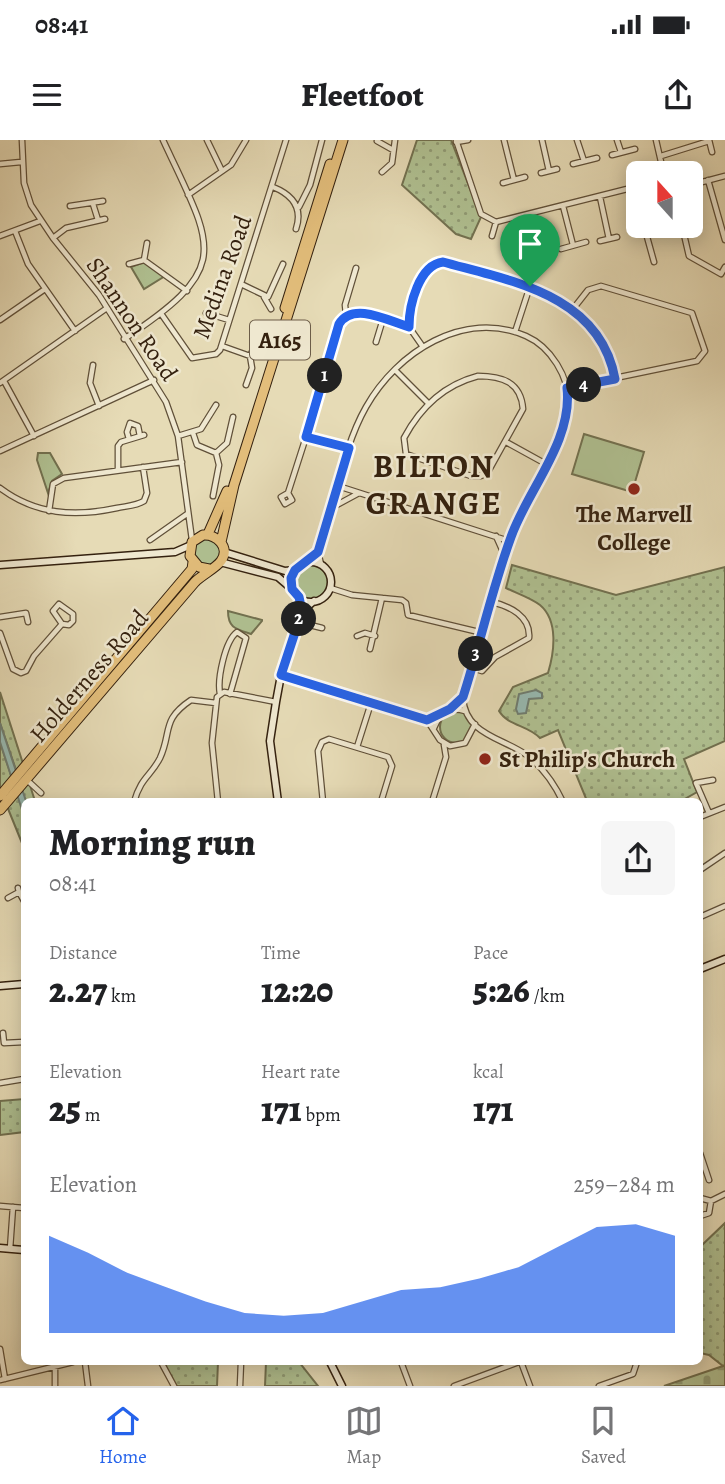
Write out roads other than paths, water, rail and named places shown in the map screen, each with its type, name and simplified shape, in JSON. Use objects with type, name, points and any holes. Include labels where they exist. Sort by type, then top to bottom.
[{"type":"highway","name":"A165","points":[[192,559],[198,540],[224,500],[341,140]]},
{"type":"highway","name":"A165","points":[[224,552],[221,542],[234,485],[341,140]]},
{"type":"highway","points":[[198,540],[221,542]]},
{"type":"highway","points":[[220,562],[224,552]]},
{"type":"highway","points":[[192,559],[209,569]]},
{"type":"highway","name":"Holderness Road","points":[[23,779],[192,569],[192,559]]},
{"type":"highway","name":"A165","points":[[209,569],[220,562]]},
{"type":"highway","name":"Holderness Road","points":[[0,796],[23,779],[209,569]]},
{"type":"highway","name":"Holderness Road","points":[[0,810],[12,789]]},
{"type":"street","name":"Shannon Road","points":[[22,140],[21,162],[31,205],[40,221],[107,308],[124,338],[154,380],[178,436],[187,514],[198,540]]},
{"type":"street","points":[[124,338],[162,315],[187,291],[201,267],[207,247],[204,232],[163,140]]},
{"type":"street","points":[[207,140],[222,171]]},
{"type":"street","points":[[188,195],[239,155],[246,140]]},
{"type":"street","name":"Medina Road","points":[[162,315],[192,358],[216,354],[222,346],[286,140]]},
{"type":"street","points":[[296,229],[300,216],[299,207],[310,185],[322,140]]},
{"type":"street","points":[[382,172],[392,163],[395,140]]},
{"type":"street","points":[[468,140],[456,141],[481,214],[496,222],[626,190]]},
{"type":"street","points":[[504,140],[514,180]]},
{"type":"street","points":[[542,140],[549,171]]},
{"type":"street","points":[[577,140],[584,161]]},
{"type":"street","points":[[617,140],[621,152]]},
{"type":"street","points":[[656,140],[661,161]]},
{"type":"street","points":[[375,141],[393,150]]},
{"type":"street","points":[[661,156],[709,141],[712,152]]},
{"type":"street","points":[[612,155],[635,149]]},
{"type":"street","points":[[573,164],[597,158]]},
{"type":"street","points":[[0,164],[21,162]]},
{"type":"street","points":[[541,173],[557,169]]},
{"type":"street","points":[[503,183],[525,177]]},
{"type":"street","points":[[704,181],[724,177]]},
{"type":"street","points":[[708,180],[725,240]]},
{"type":"street","points":[[272,187],[286,192],[299,207]]},
{"type":"street","points":[[600,197],[609,239]]},
{"type":"street","points":[[70,206],[103,201]]},
{"type":"street","points":[[93,203],[98,220]]},
{"type":"street","points":[[563,206],[573,245]]},
{"type":"street","points":[[53,238],[66,228],[105,219]]},
{"type":"street","points":[[0,236],[40,221]]},
{"type":"street","points":[[492,235],[496,222]]},
{"type":"street","points":[[15,231],[27,264],[75,331]]},
{"type":"street","points":[[600,241],[617,237]]},
{"type":"street","points":[[647,238],[651,259]]},
{"type":"street","points":[[685,238],[690,256],[723,275],[725,267]]},
{"type":"street","points":[[561,249],[586,242]]},
{"type":"street","points":[[144,260],[147,243]]},
{"type":"street","points":[[144,260],[187,291]]},
{"type":"street","points":[[130,264],[144,260]]},
{"type":"street","points":[[409,327],[424,273],[434,263],[443,262],[530,286],[573,309],[607,351],[615,379]]},
{"type":"street","points":[[264,297],[271,295],[283,267]]},
{"type":"street","points":[[346,315],[345,305],[356,268]]},
{"type":"street","points":[[242,284],[264,297],[271,309]]},
{"type":"street","points":[[515,332],[530,286]]},
{"type":"street","points":[[567,388],[697,361],[705,351],[696,318],[685,308],[601,286],[588,290],[573,309]]},
{"type":"street","points":[[0,320],[45,289]]},
{"type":"street","points":[[34,436],[2,382],[107,308]]},
{"type":"street","points":[[288,493],[339,324],[346,315],[358,312],[409,327],[423,347]]},
{"type":"street","points":[[206,313],[229,320]]},
{"type":"street","points":[[369,335],[377,340],[383,319]]},
{"type":"street","points":[[224,552],[285,571],[295,570],[318,552],[349,448],[366,407],[395,370],[423,347],[449,333],[482,327],[515,332],[535,341],[550,355],[567,388],[568,415],[546,464],[520,511],[463,697],[466,711],[485,736]]},
{"type":"street","points":[[246,385],[252,368],[250,356],[258,337]]},
{"type":"street","points":[[222,346],[250,356]]},
{"type":"street","points":[[93,365],[90,383],[99,405]]},
{"type":"street","points":[[395,370],[428,403]]},
{"type":"street","points":[[492,376],[510,382],[522,398],[523,409],[488,471],[481,476],[406,454],[404,438],[428,403],[462,380],[492,376]]},
{"type":"street","points":[[0,451],[154,380]]},
{"type":"street","points":[[178,436],[193,433],[207,424],[213,407]]},
{"type":"street","points":[[216,453],[227,443],[233,417]]},
{"type":"street","points":[[118,470],[118,446],[142,435],[138,426],[130,423],[127,432],[129,439]]},
{"type":"street","points":[[193,433],[197,445],[216,453]]},
{"type":"street","points":[[306,437],[349,448]]},
{"type":"street","points":[[506,442],[546,464]]},
{"type":"street","points":[[213,496],[219,465],[216,453]]},
{"type":"street","points":[[49,511],[51,491],[57,481],[182,462]]},
{"type":"street","points":[[0,488],[20,501],[49,511],[94,513],[139,504],[147,493],[143,467]]},
{"type":"street","points":[[338,486],[509,541]]},
{"type":"street","points":[[332,507],[360,493]]},
{"type":"street","points":[[153,540],[170,528],[178,518],[187,514]]},
{"type":"street","name":"Shannon Road","points":[[192,528],[198,540]]},
{"type":"street","points":[[496,536],[505,555]]},
{"type":"street","points":[[0,565],[175,552],[198,540]]},
{"type":"street","points":[[175,552],[192,559]]},
{"type":"street","points":[[277,798],[270,741],[281,675],[302,611],[324,597],[330,588],[327,570],[321,564],[318,552]]},
{"type":"street","points":[[220,562],[278,577],[299,597],[302,611]]},
{"type":"street","points":[[307,562],[321,564]]},
{"type":"street","points":[[292,589],[295,570]]},
{"type":"street","points":[[330,588],[402,600],[406,603],[408,615],[483,633]]},
{"type":"street","points":[[299,597],[314,601]]},
{"type":"street","points":[[370,649],[382,598]]},
{"type":"street","points":[[472,668],[482,671],[495,657],[529,638],[530,632],[516,611],[492,602]]},
{"type":"street","points":[[59,604],[63,604],[74,618],[69,625],[62,624],[52,611],[59,604]]},
{"type":"street","points":[[0,617],[21,611],[26,613],[28,622]]},
{"type":"street","points":[[298,622],[322,628]]},
{"type":"street","points":[[0,633],[13,669],[21,673],[26,671],[34,656],[62,624]]},
{"type":"street","points":[[218,798],[212,743],[216,703],[232,636],[237,632],[246,638],[230,694]]},
{"type":"street","points":[[356,636],[375,636]]},
{"type":"street","points":[[281,675],[427,720],[444,744],[446,757],[433,798]]},
{"type":"street","points":[[220,694],[276,702]]},
{"type":"street","points":[[427,720],[450,709],[463,697]]},
{"type":"street","points":[[135,798],[139,783],[159,760],[169,720],[191,700],[216,703]]},
{"type":"street","points":[[357,747],[371,703]]},
{"type":"street","points":[[450,709],[466,711]]},
{"type":"street","points":[[434,728],[439,715]]},
{"type":"street","points":[[470,738],[475,724]]},
{"type":"street","points":[[446,757],[470,738],[485,736],[512,746],[538,764],[560,798]]},
{"type":"street","points":[[323,798],[320,745],[329,739],[386,755],[391,762],[382,798]]},
{"type":"street","points":[[444,744],[457,747]]},
{"type":"street","points":[[23,779],[41,793]]},
{"type":"street","points":[[702,798],[696,783],[713,780]]},
{"type":"street","points":[[703,799],[709,813]]},
{"type":"street","points":[[703,816],[725,807]]},
{"type":"street","points":[[703,868],[725,853]]},
{"type":"street","points":[[8,898],[18,890],[21,896]]},
{"type":"street","points":[[703,916],[725,906]]},
{"type":"street","points":[[703,968],[725,959]]},
{"type":"street","points":[[0,986],[21,984]]},
{"type":"street","points":[[3,1033],[4,1043],[21,1042]]},
{"type":"street","points":[[0,1083],[21,1080]]},
{"type":"street","points":[[703,1164],[709,1180]]},
{"type":"street","points":[[703,1199],[711,1200],[725,1194]]},
{"type":"street","points":[[703,1215],[709,1213],[711,1200]]},
{"type":"street","points":[[0,1206],[21,1208]]},
{"type":"street","points":[[10,1249],[13,1207]]},
{"type":"street","points":[[0,1248],[21,1250]]},
{"type":"street","points":[[0,1349],[2,1380],[52,1365]]},
{"type":"street","points":[[55,1365],[55,1386]]},
{"type":"street","points":[[85,1365],[88,1386]]},
{"type":"street","points":[[163,1365],[174,1386]]},
{"type":"street","points":[[240,1386],[241,1365]]},
{"type":"street","points":[[332,1365],[342,1386]]},
{"type":"street","points":[[402,1365],[410,1386]]},
{"type":"street","points":[[453,1386],[512,1365]]},
{"type":"street","points":[[521,1365],[530,1386]]},
{"type":"street","points":[[599,1386],[633,1374],[636,1365]]},
{"type":"water","points":[[536,690],[542,693],[542,698],[529,699],[526,713],[518,714],[516,709],[519,694]]},
{"type":"water","points":[[0,723],[25,798],[21,798],[21,807],[0,742]]},
{"type":"place","name":"The Marvell College","points":[[634,489]]},
{"type":"place","name":"St Philip's Church","points":[[485,759]]},
{"type":"district","name":"BILTON GRANGE","points":[[434,484]]}]
